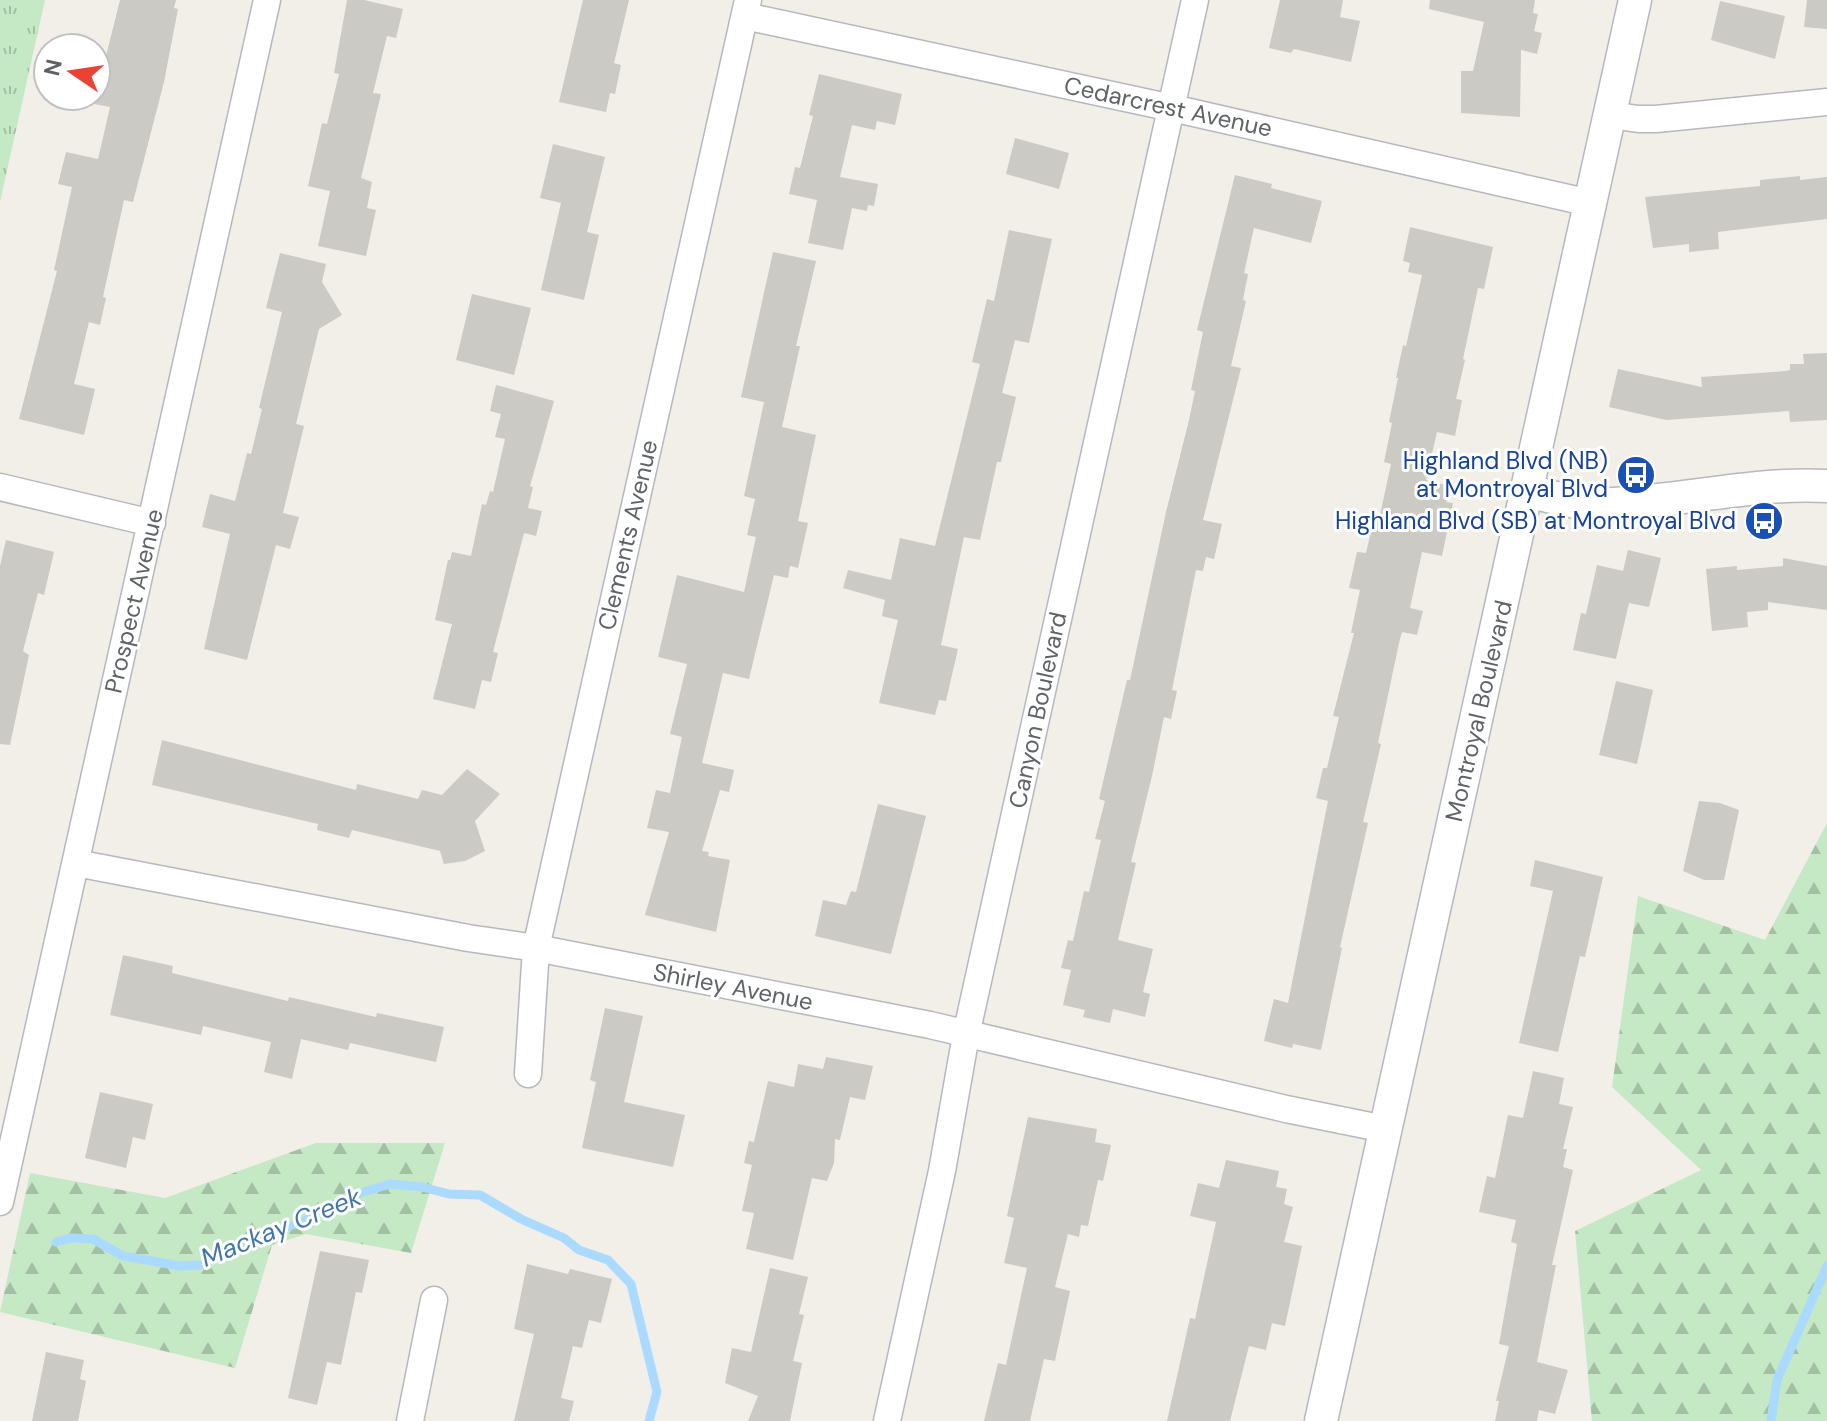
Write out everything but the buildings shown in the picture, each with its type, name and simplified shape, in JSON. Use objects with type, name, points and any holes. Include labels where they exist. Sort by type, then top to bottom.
[{"type":"street","name":"Prospect Avenue","points":[[0,1202],[267,0]]},
{"type":"street","name":"Canyon Boulevard","points":[[887,1421],[942,1171],[966,1035],[1195,0]]},
{"type":"street","name":"Montroyal Boulevard","points":[[1321,1421],[1635,0]]},
{"type":"street","name":"Cedarcrest Avenue","points":[[746,8],[1590,203]]},
{"type":"street","name":"Clements Avenue","points":[[528,1074],[536,948],[746,8]]},
{"type":"street","points":[[1611,115],[1656,119],[1827,102]]},
{"type":"street","points":[[1528,491],[1572,502],[1611,505],[1774,487],[1827,486]]},
{"type":"street","points":[[0,487],[152,523]]},
{"type":"street","name":"Shirley Avenue","points":[[76,863],[468,938],[536,948],[966,1035],[1385,1129]]},
{"type":"street","points":[[410,1421],[434,1300]]},
{"type":"green space","points":[[0,0],[45,0],[38,32],[32,32],[32,58],[0,202]]},
{"type":"green space","points":[[1827,823],[1827,1421],[1592,1421],[1575,1231],[1701,1170],[1612,1087],[1638,896],[1765,940]]},
{"type":"green space","points":[[316,1143],[445,1143],[411,1253],[306,1234],[272,1245],[235,1368],[0,1312],[30,1173],[165,1198]]},
{"type":"waterway","name":"Mackay Creek","points":[[56,1242],[71,1238],[93,1239],[123,1256],[180,1266],[201,1265],[260,1236],[304,1221],[347,1197],[390,1184],[449,1194],[480,1195],[521,1219],[564,1238],[579,1250],[608,1260],[631,1284],[657,1392],[649,1421]]},
{"type":"waterway","points":[[1771,1421],[1777,1380],[1827,1266]]},
{"type":"place","name":"Highland Blvd (NB) at Montroyal Blvd","points":[[1636,475]]},
{"type":"place","name":"Highland Blvd (SB) at Montroyal Blvd","points":[[1764,521]]}]
